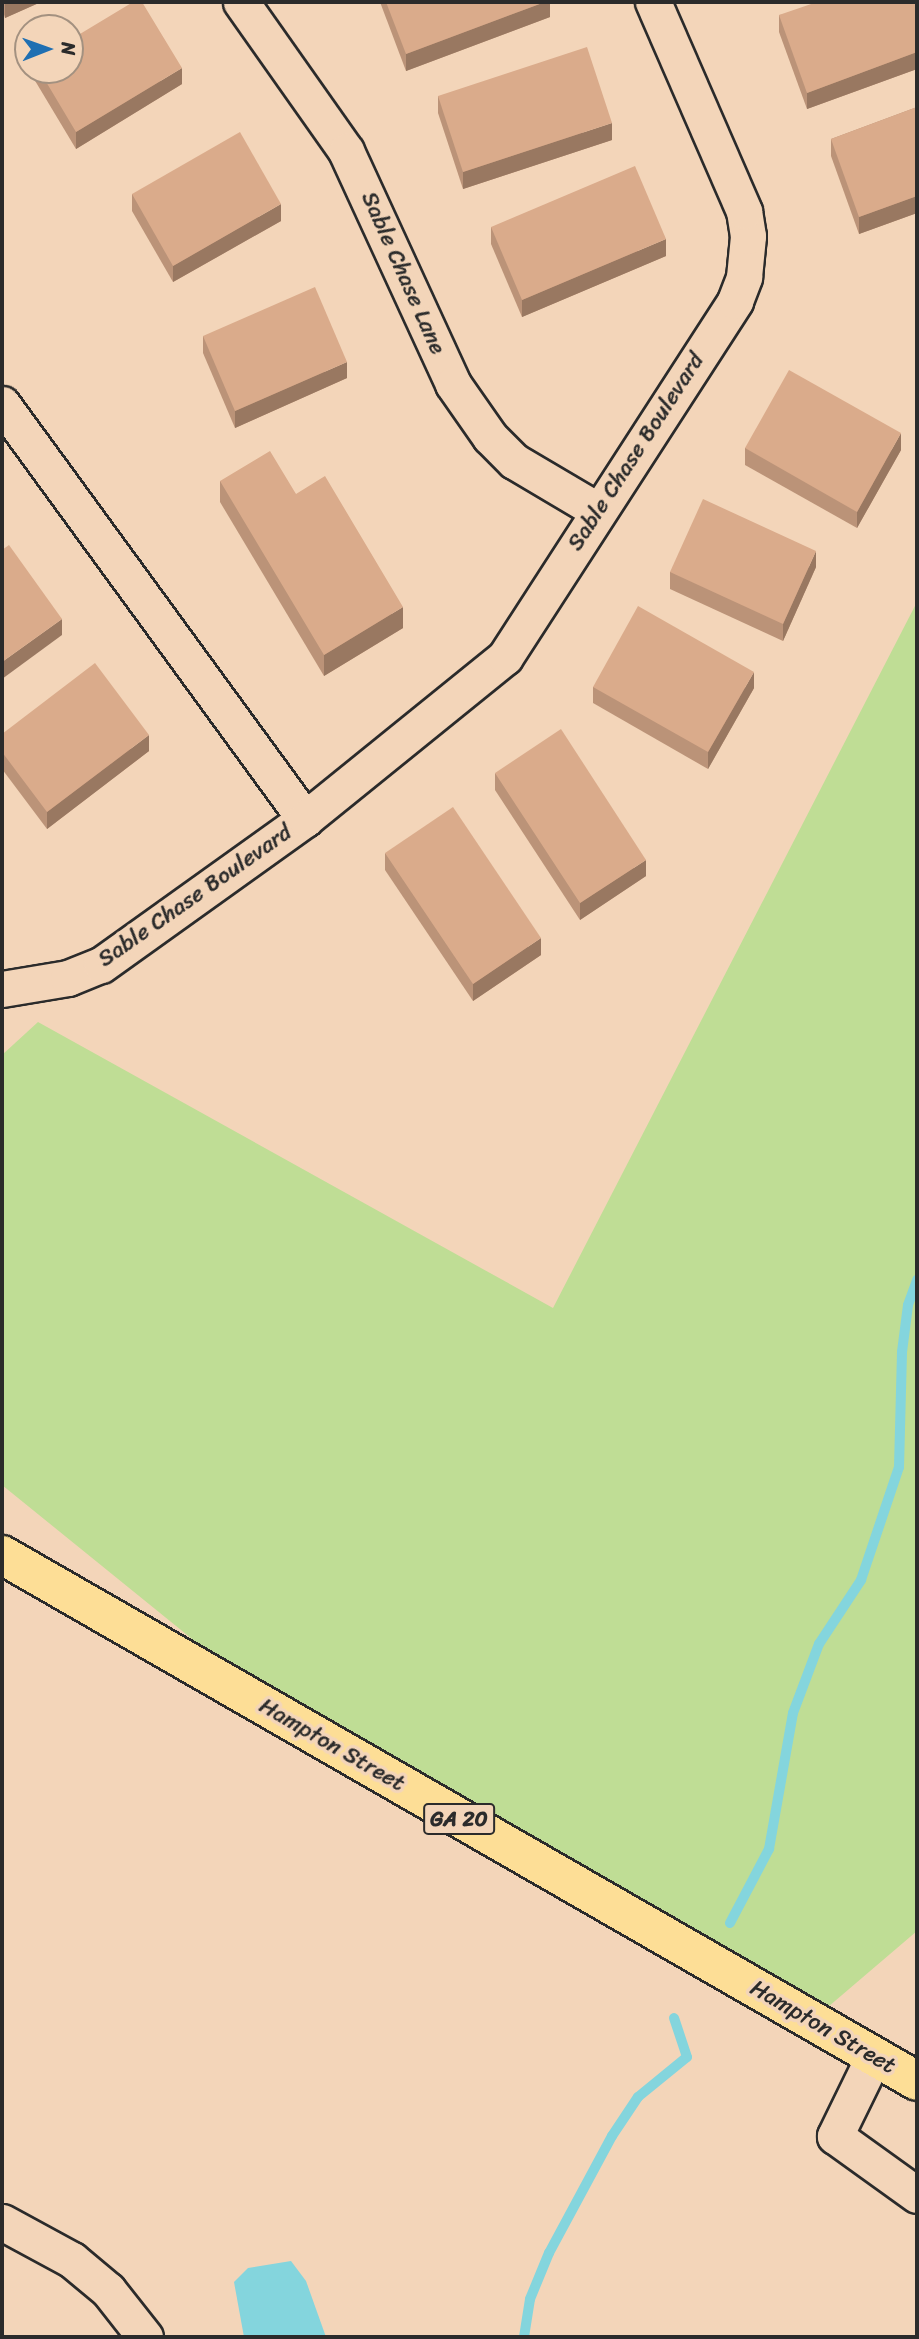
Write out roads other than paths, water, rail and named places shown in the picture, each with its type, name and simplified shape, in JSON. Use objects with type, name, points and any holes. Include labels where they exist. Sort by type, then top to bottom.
[{"type":"main road","name":"Hampton Street","points":[[2,1555],[917,2081]]},
{"type":"street","name":"Sable Chase Lane","points":[[241,2],[346,151],[453,384],[475,416],[514,461],[597,510]]},
{"type":"street","name":"Sable Chase Boulevard","points":[[2,989],[68,978],[101,965],[305,819],[505,657],[597,510],[735,301],[748,256],[744,211],[653,2]]},
{"type":"street","name":"Sable Chase Boulevard","points":[[2,404],[305,819]]},
{"type":"street","points":[[873,2058],[835,2136],[917,2195]]},
{"type":"street","points":[[2,2222],[72,2260],[108,2290],[145,2337]]},
{"type":"water","points":[[291,2261],[306,2281],[326,2337],[244,2337],[234,2282],[248,2268]]},
{"type":"waterway","points":[[730,1923],[769,1849],[793,1713],[819,1644],[861,1580],[899,1467],[902,1352],[908,1305],[917,1280]]},
{"type":"waterway","points":[[524,2337],[530,2299],[549,2253],[612,2136],[638,2097],[687,2057],[674,2018]]}]
